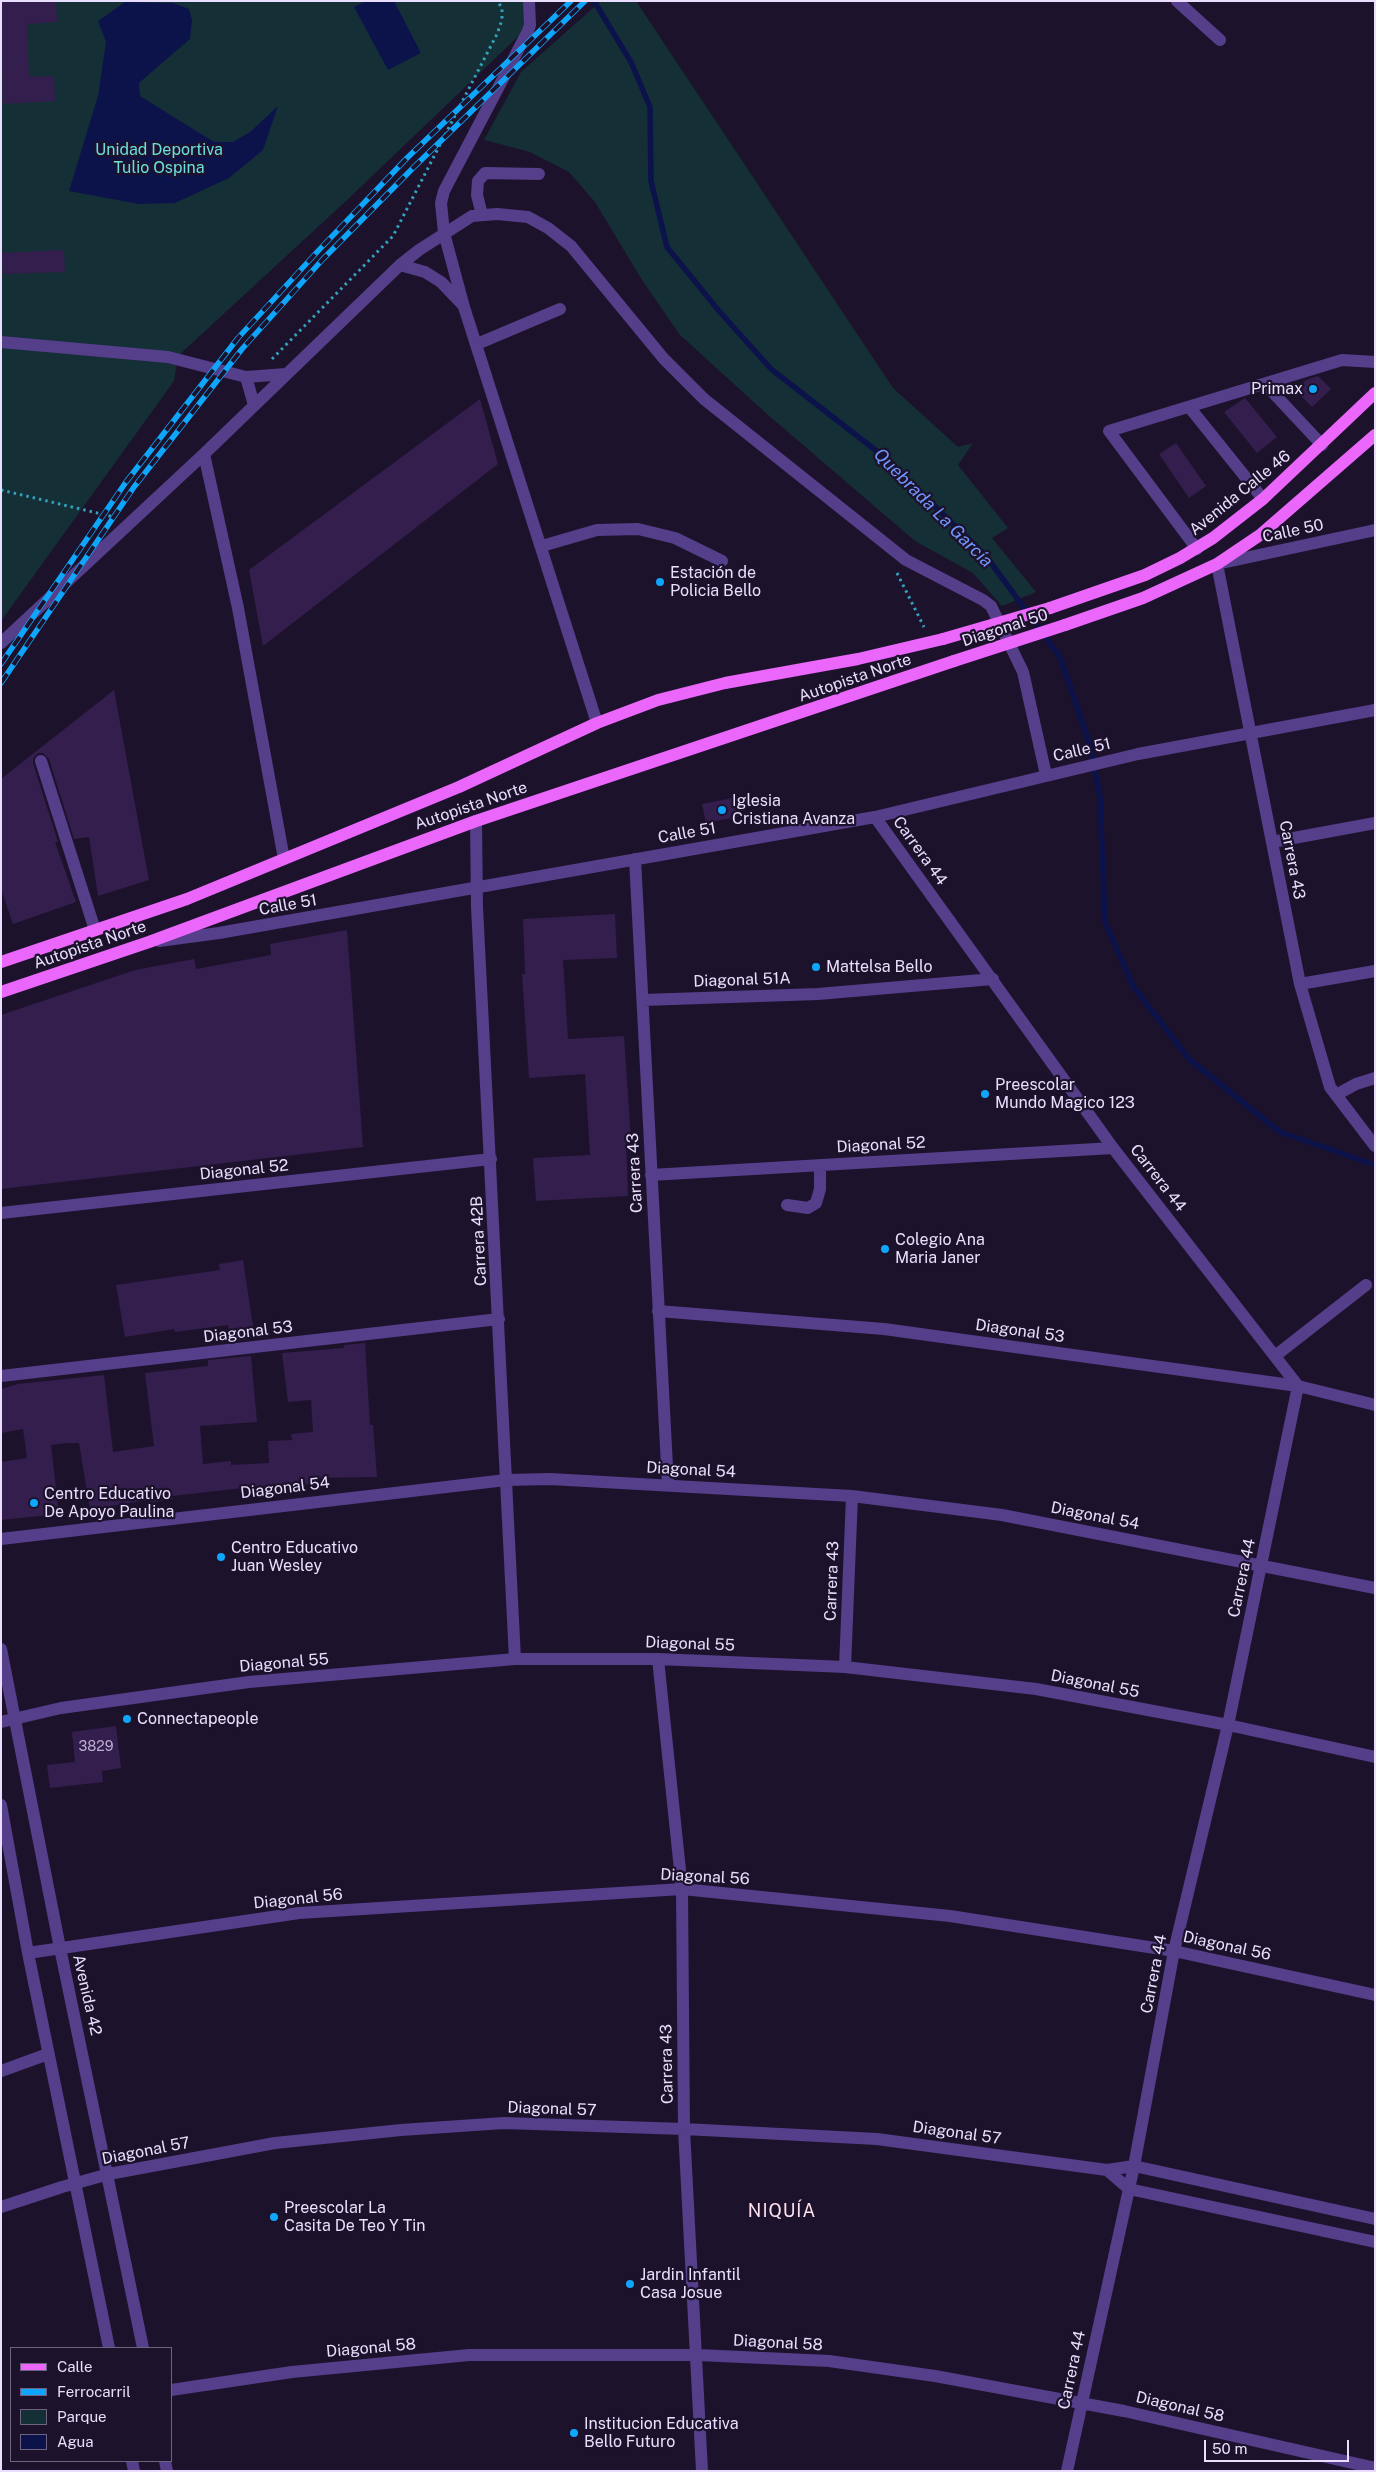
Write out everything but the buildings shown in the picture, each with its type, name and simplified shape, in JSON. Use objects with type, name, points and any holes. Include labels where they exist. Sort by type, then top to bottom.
[{"type":"main road","name":"Avenida Calle 46","points":[[1050,608],[1145,575],[1197,549],[1263,499],[1375,393]]},
{"type":"main road","points":[[1217,564],[1260,535],[1375,434]]},
{"type":"main road","name":"Diagonal 50","points":[[954,661],[1143,598],[1217,564]]},
{"type":"main road","name":"Diagonal 50","points":[[943,639],[1050,608]]},
{"type":"main road","name":"Autopista Norte","points":[[1,962],[187,899],[459,787],[597,722],[658,700],[725,684],[858,659],[943,639]]},
{"type":"main road","name":"Autopista Norte","points":[[1,992],[149,942],[476,821],[954,661]]},
{"type":"street","points":[[529,1],[528,31],[444,191],[441,203],[444,233],[464,306],[597,722]]},
{"type":"street","points":[[1176,1],[1220,40]]},
{"type":"street","points":[[482,215],[477,195],[478,181],[485,173],[539,174]]},
{"type":"street","points":[[1,643],[204,454],[400,265],[444,233],[472,216],[497,214],[528,217],[556,234],[571,246],[664,360],[704,399],[906,560],[991,606],[1023,672],[1046,775]]},
{"type":"street","points":[[400,265],[425,272],[441,282],[464,306]]},
{"type":"street","points":[[477,344],[560,309]]},
{"type":"street","points":[[1,342],[168,357],[246,377],[286,374]]},
{"type":"street","points":[[1197,549],[1109,431],[1190,408],[1342,360],[1375,362]]},
{"type":"street","points":[[246,377],[254,405]]},
{"type":"street","points":[[1265,384],[1322,445]]},
{"type":"street","points":[[1190,408],[1263,499]]},
{"type":"street","points":[[204,454],[238,608],[284,859]]},
{"type":"street","points":[[542,546],[597,530],[638,529],[675,538],[722,561]]},
{"type":"street","name":"Calle 50","points":[[1217,564],[1375,530]]},
{"type":"street","name":"Carrera 43","points":[[1217,564],[1300,984],[1330,1086],[1375,1146]]},
{"type":"street","name":"Calle 51","points":[[149,942],[219,934],[875,817],[1138,754],[1375,710]]},
{"type":"street","points":[[41,761],[96,930]]},
{"type":"street","name":"Carrera 44","points":[[875,817],[1113,1148],[1298,1386],[1228,1725],[1174,1951],[1134,2166],[1067,2471]]},
{"type":"street","name":"Carrera 42B","points":[[476,821],[476,888],[515,1659]]},
{"type":"street","points":[[1272,842],[1375,823]]},
{"type":"street","name":"Carrera 43","points":[[635,859],[668,1485]]},
{"type":"street","points":[[1300,984],[1375,971]]},
{"type":"street","name":"Diagonal 51A","points":[[643,1000],[818,994],[993,979]]},
{"type":"street","points":[[1336,1094],[1356,1084],[1375,1078]]},
{"type":"street","name":"Diagonal 52","points":[[651,1175],[1113,1148]]},
{"type":"street","name":"Diagonal 52","points":[[1,1213],[491,1159]]},
{"type":"street","points":[[787,1205],[808,1208],[816,1203],[820,1190],[820,1165]]},
{"type":"street","points":[[1276,1356],[1366,1285]]},
{"type":"street","name":"Diagonal 53","points":[[658,1311],[854,1325],[1298,1386],[1375,1405]]},
{"type":"street","name":"Diagonal 53","points":[[1,1376],[499,1319]]},
{"type":"street","name":"Diagonal 54","points":[[1,1539],[506,1480],[550,1479],[852,1496],[1002,1515],[1261,1564],[1375,1588]]},
{"type":"street","name":"Carrera 43","points":[[845,1667],[852,1496]]},
{"type":"street","name":"Avenida 42","points":[[1,1649],[60,1948],[109,2174],[144,2347]]},
{"type":"street","name":"Diagonal 55","points":[[1,1722],[61,1708],[249,1682],[515,1659],[658,1659],[845,1667],[1036,1689],[1228,1725],[1375,1757]]},
{"type":"street","name":"Carrera 43","points":[[658,1659],[682,1888],[684,2129],[698,2356],[702,2471]]},
{"type":"street","points":[[1,1805],[48,2054],[109,2347]]},
{"type":"street","name":"Diagonal 56","points":[[28,1953],[298,1913],[682,1888],[950,1916],[1174,1951],[1375,1995]]},
{"type":"street","points":[[1,2071],[48,2054]]},
{"type":"street","name":"Diagonal 57","points":[[1,2207],[74,2183],[109,2174],[275,2143],[400,2130],[504,2123],[684,2129],[877,2139],[1107,2170],[1134,2166],[1375,2219]]},
{"type":"street","points":[[1107,2170],[1129,2189],[1375,2242]]},
{"type":"street","name":"Diagonal 58","points":[[172,2390],[292,2372],[469,2355],[698,2356],[829,2361],[935,2376],[1082,2404],[1375,2468]]},
{"type":"path","points":[[286,374],[271,361],[393,236],[497,34],[502,20],[502,9],[498,1]]},
{"type":"path","points":[[1,490],[117,518],[110,524]]},
{"type":"path","points":[[893,565],[928,635]]},
{"type":"green space","name":"Unidad Deportiva Tulio Ospina","points":[[1,1],[528,1],[528,27],[346,201],[178,356],[174,381],[1,621]]},
{"type":"green space","points":[[601,1],[636,1],[893,388],[958,447],[973,443],[958,465],[1008,528],[992,538],[1036,592],[1002,606],[973,573],[915,541],[767,414],[680,335],[642,280],[595,202],[569,172],[530,152],[484,140],[521,72]]},
{"type":"water","points":[[366,1],[394,1],[421,53],[388,70],[354,7]]},
{"type":"water","points":[[125,2],[173,3],[189,9],[192,20],[190,39],[139,83],[140,96],[214,142],[233,142],[250,132],[278,106],[263,150],[229,178],[175,203],[139,204],[69,191],[98,96],[106,42],[98,21]]},
{"type":"waterway","name":"Quebrada La García","points":[[594,1],[631,62],[650,107],[651,181],[667,247],[719,311],[771,369],[883,456],[986,556],[1060,657],[1090,745],[1100,797],[1105,922],[1133,986],[1189,1059],[1280,1132],[1375,1165]]},
{"type":"railway","points":[[1,664],[126,482],[238,338],[407,158],[571,1]]},
{"type":"railway","points":[[1,683],[134,487],[242,349],[323,259],[414,167],[585,1]]},
{"type":"place","name":"Primax","points":[[1313,389]]},
{"type":"place","name":"Estación de Policia Bello","points":[[660,582]]},
{"type":"place","name":"Iglesia Cristiana Avanza","points":[[722,810]]},
{"type":"place","name":"Mattelsa Bello","points":[[816,967]]},
{"type":"place","name":"Preescolar Mundo Magico 123","points":[[985,1094]]},
{"type":"place","name":"Colegio Ana Maria Janer","points":[[885,1249]]},
{"type":"place","name":"Centro Educativo De Apoyo Paulina","points":[[34,1503]]},
{"type":"place","name":"Centro Educativo Juan Wesley","points":[[221,1557]]},
{"type":"place","name":"Connectapeople","points":[[127,1719]]},
{"type":"place","name":"Preescolar La Casita De Teo Y Tin","points":[[274,2217]]},
{"type":"place","name":"Jardin Infantil Casa Josue","points":[[630,2284]]},
{"type":"place","name":"Institucion Educativa Bello Futuro","points":[[574,2433]]},
{"type":"district","name":"NIQUÍA","points":[[782,2211]]}]
